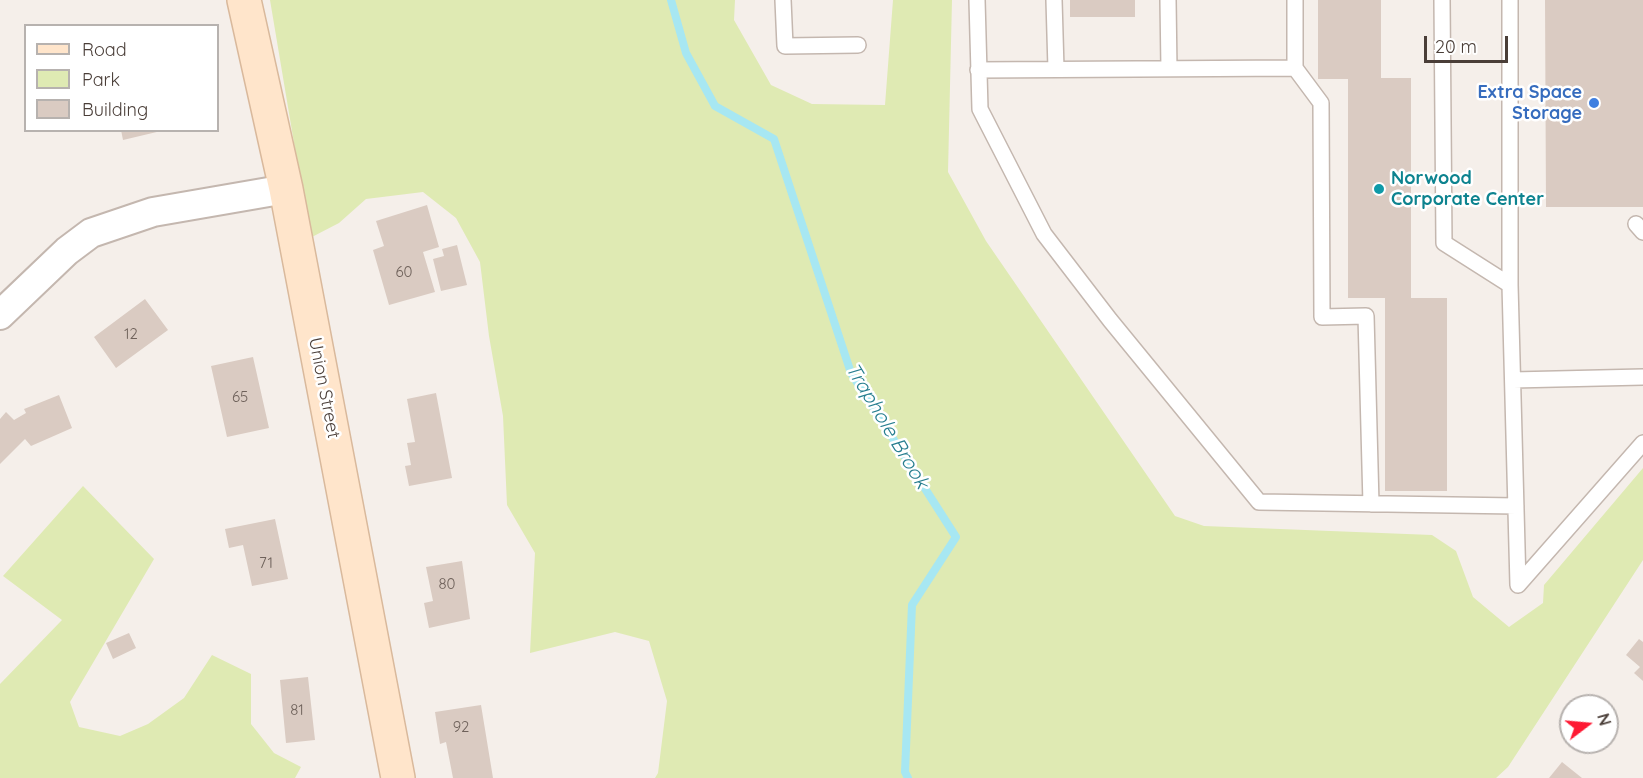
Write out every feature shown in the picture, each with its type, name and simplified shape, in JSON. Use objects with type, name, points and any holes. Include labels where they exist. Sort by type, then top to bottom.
[{"type":"main road","name":"Union Street","points":[[244,0],[286,189],[398,778]]},
{"type":"street","points":[[0,315],[67,251],[91,233],[153,212],[286,189]]},
{"type":"lane","points":[[783,0],[785,46],[858,45]]},
{"type":"lane","points":[[977,0],[980,109],[1044,234],[1110,320],[1259,502],[1516,506]]},
{"type":"lane","points":[[1054,0],[1056,69]]},
{"type":"lane","points":[[1168,0],[1169,69]]},
{"type":"lane","points":[[1295,0],[1295,68],[1321,103],[1322,317],[1366,316],[1371,504]]},
{"type":"lane","points":[[1442,0],[1444,243],[1510,285]]},
{"type":"lane","points":[[1510,0],[1510,285],[1518,585],[1643,443]]},
{"type":"lane","points":[[978,70],[1295,68]]},
{"type":"lane","points":[[1513,381],[1643,377]]},
{"type":"green space","points":[[270,0],[735,0],[734,20],[771,85],[812,104],[885,105],[893,0],[952,0],[948,172],[986,241],[1175,516],[1204,526],[1432,535],[1456,551],[1473,597],[1509,627],[1543,603],[1544,585],[1643,468],[1643,560],[1508,767],[1496,778],[655,778],[658,773],[667,701],[649,641],[615,632],[530,653],[535,553],[507,505],[503,416],[489,336],[480,262],[456,218],[423,192],[366,199],[339,223],[310,238]]},
{"type":"green space","points":[[83,486],[154,559],[70,702],[79,727],[120,736],[148,724],[184,698],[212,655],[251,674],[251,724],[274,753],[301,767],[295,778],[0,778],[0,684],[62,620],[3,576]]},
{"type":"building","points":[[1070,0],[1135,0],[1135,17],[1070,17]]},
{"type":"building","name":"Norwood Corporate Center","points":[[1318,0],[1381,0],[1381,78],[1411,78],[1411,298],[1447,298],[1447,491],[1385,491],[1385,298],[1348,298],[1348,79],[1318,79]]},
{"type":"building","name":"Extra Space Storage","points":[[1545,0],[1643,0],[1643,207],[1546,207]]},
{"type":"building","points":[[121,132],[157,132],[123,140]]},
{"type":"building","points":[[427,205],[439,247],[423,252],[435,292],[389,305],[373,250],[384,246],[376,221]]},
{"type":"building","points":[[457,245],[467,285],[441,291],[433,259],[444,256],[442,249]]},
{"type":"building","points":[[145,299],[168,330],[116,368],[94,337]]},
{"type":"building","points":[[253,357],[269,428],[227,437],[211,366]]},
{"type":"building","points":[[436,393],[452,478],[409,486],[405,466],[411,465],[407,443],[415,442],[407,399]]},
{"type":"building","points":[[59,395],[72,428],[31,446],[25,439],[0,464],[0,419],[6,412],[14,420],[26,413],[24,409]]},
{"type":"building","points":[[275,519],[288,579],[252,586],[243,545],[229,548],[225,529]]},
{"type":"building","points":[[462,561],[470,619],[429,628],[424,603],[433,601],[426,567]]},
{"type":"building","points":[[129,633],[136,648],[113,659],[106,643]]},
{"type":"building","points":[[1639,639],[1643,642],[1643,681],[1634,673],[1640,667],[1626,655]]},
{"type":"building","points":[[308,677],[315,740],[286,743],[280,680]]},
{"type":"building","points":[[481,705],[493,778],[453,778],[446,742],[440,744],[435,712]]},
{"type":"building","points":[[1562,762],[1582,778],[1549,778]]},
{"type":"waterway","name":"Traphole Brook","points":[[671,0],[686,53],[715,106],[774,139],[851,373],[956,537],[912,605],[905,772],[908,778]]},
{"type":"place","name":"Extra Space Storage","points":[[1594,103]]},
{"type":"place","name":"Norwood Corporate Center","points":[[1379,189]]}]
